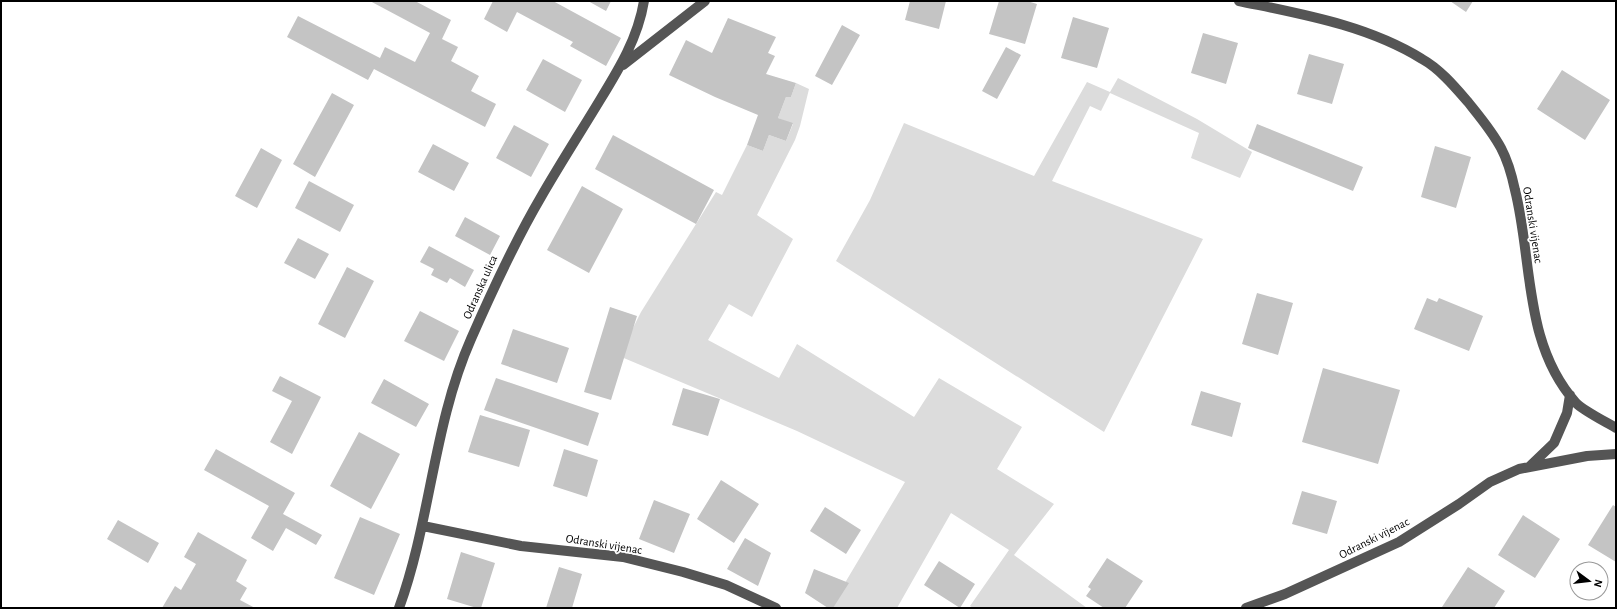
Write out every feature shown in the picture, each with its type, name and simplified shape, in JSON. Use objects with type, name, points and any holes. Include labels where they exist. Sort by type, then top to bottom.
[{"type":"street","name":"Odranska ulica","points":[[399,608],[423,526],[453,383],[506,260],[541,197],[619,68],[630,45],[644,1]]},
{"type":"street","points":[[619,68],[705,1]]},
{"type":"street","name":"Odranski vijenac","points":[[1239,1],[1353,28],[1391,43],[1423,59],[1452,84],[1484,123],[1502,148],[1520,210],[1529,287],[1537,328],[1549,360],[1561,382],[1577,404],[1616,428]]},
{"type":"street","name":"Odranski vijenac","points":[[1529,467],[1554,443],[1567,413],[1570,395]]},
{"type":"street","name":"Odranski vijenac","points":[[1246,608],[1285,594],[1399,542],[1459,504],[1490,482],[1519,469],[1587,456],[1616,454]]},
{"type":"street","name":"Odranski vijenac","points":[[423,526],[521,546],[623,557],[683,572],[726,585],[776,608]]},
{"type":"shaded area","points":[[1118,78],[1197,119],[1252,152],[1240,178],[1191,158],[1199,133],[1110,93],[1101,111],[1090,106],[1052,181],[1203,239],[1104,432],[836,261],[870,200],[904,123],[1034,176],[1087,82],[1110,92]]},
{"type":"shaded area","points":[[796,83],[809,89],[800,126],[795,140],[757,215],[793,239],[752,317],[729,304],[708,340],[779,378],[797,344],[914,417],[939,378],[1022,427],[997,469],[1054,504],[1014,555],[1087,608],[973,608],[970,606],[1009,550],[951,513],[897,608],[830,608],[905,482],[797,431],[619,356],[641,312],[716,192],[722,195],[747,145],[763,151],[769,135],[786,141],[793,124],[778,118],[786,97],[791,97]]},
{"type":"building","points":[[370,1],[415,1],[451,20],[442,39],[458,47],[451,61],[479,76],[471,91],[496,104],[485,127],[374,69],[368,80],[287,37],[298,16],[380,58],[385,47],[415,62],[430,33]]},
{"type":"building","points":[[493,1],[553,1],[621,38],[606,66],[570,46],[573,42],[517,12],[507,32],[484,19]]},
{"type":"building","points":[[588,1],[611,1],[606,11]]},
{"type":"building","points":[[910,1],[946,1],[939,29],[905,20]]},
{"type":"building","points":[[999,1],[1027,1],[1037,4],[1025,44],[989,34]]},
{"type":"building","points":[[1450,1],[1473,1],[1466,12]]},
{"type":"building","points":[[1073,17],[1109,28],[1097,68],[1061,58]]},
{"type":"building","points":[[728,18],[776,37],[768,53],[775,56],[766,74],[796,83],[791,97],[786,97],[778,118],[793,123],[786,141],[769,135],[763,151],[747,145],[758,115],[715,97],[669,75],[686,40],[712,53]]},
{"type":"building","points":[[842,25],[860,35],[832,85],[815,76]]},
{"type":"building","points":[[1203,33],[1238,43],[1226,84],[1191,73]]},
{"type":"building","points":[[1006,47],[1021,55],[997,99],[982,91]]},
{"type":"building","points":[[1309,54],[1344,64],[1332,104],[1297,94]]},
{"type":"building","points":[[543,59],[582,80],[565,112],[526,90]]},
{"type":"building","points":[[1562,70],[1610,100],[1585,140],[1537,109]]},
{"type":"building","points":[[332,93],[354,105],[315,177],[293,164]]},
{"type":"building","points":[[1257,124],[1363,167],[1353,191],[1248,148]]},
{"type":"building","points":[[514,125],[549,144],[531,177],[496,158]]},
{"type":"building","points":[[613,135],[714,190],[696,224],[595,169]]},
{"type":"building","points":[[433,144],[469,163],[454,191],[418,172]]},
{"type":"building","points":[[1435,146],[1471,157],[1456,208],[1421,197]]},
{"type":"building","points":[[261,148],[282,160],[257,208],[235,196]]},
{"type":"building","points":[[309,181],[354,205],[340,232],[295,208]]},
{"type":"building","points":[[582,186],[623,209],[589,273],[547,250]]},
{"type":"building","points":[[465,217],[500,236],[490,255],[455,236]]},
{"type":"building","points":[[298,238],[329,254],[315,279],[284,263]]},
{"type":"building","points":[[429,246],[474,270],[465,287],[450,278],[447,283],[431,275],[434,269],[420,262]]},
{"type":"building","points":[[347,267],[374,281],[345,338],[318,324]]},
{"type":"building","points":[[1257,293],[1293,303],[1278,355],[1242,344]]},
{"type":"building","points":[[1427,298],[1437,302],[1439,298],[1483,316],[1469,351],[1414,329]]},
{"type":"building","points":[[610,307],[637,316],[611,400],[584,392]]},
{"type":"building","points":[[420,311],[459,331],[444,361],[404,341]]},
{"type":"building","points":[[513,329],[569,348],[557,383],[501,364]]},
{"type":"building","points":[[1323,368],[1400,390],[1378,464],[1302,442]]},
{"type":"building","points":[[280,376],[321,397],[292,454],[270,442],[292,401],[272,391]]},
{"type":"building","points":[[496,378],[599,413],[588,446],[484,410]]},
{"type":"building","points":[[384,379],[429,404],[416,427],[371,403]]},
{"type":"building","points":[[683,388],[720,399],[708,436],[672,425]]},
{"type":"building","points":[[1201,391],[1241,403],[1232,437],[1191,425]]},
{"type":"building","points":[[480,415],[530,430],[519,467],[468,452]]},
{"type":"building","points":[[359,432],[400,454],[371,509],[330,486]]},
{"type":"building","points":[[216,449],[295,493],[283,514],[322,535],[316,545],[286,528],[273,551],[251,538],[269,506],[204,470]]},
{"type":"building","points":[[564,449],[598,460],[587,497],[553,486]]},
{"type":"building","points":[[721,480],[759,504],[734,543],[697,519]]},
{"type":"building","points":[[1302,491],[1337,501],[1327,534],[1292,524]]},
{"type":"building","points":[[654,500],[690,514],[674,553],[639,539]]},
{"type":"building","points":[[1613,505],[1616,507],[1616,562],[1588,545]]},
{"type":"building","points":[[825,507],[861,530],[846,554],[810,531]]},
{"type":"building","points":[[1523,515],[1560,539],[1535,578],[1498,555]]},
{"type":"building","points":[[360,517],[400,534],[374,595],[334,578]]},
{"type":"building","points":[[118,520],[159,543],[148,563],[107,539]]},
{"type":"building","points":[[198,532],[247,560],[236,581],[247,588],[240,600],[255,608],[162,608],[175,586],[181,590],[196,564],[184,557]]},
{"type":"building","points":[[745,538],[771,553],[758,586],[727,569]]},
{"type":"building","points":[[461,552],[495,563],[481,608],[447,599]]},
{"type":"building","points":[[1107,558],[1143,581],[1125,608],[1104,608],[1086,596],[1091,589],[1088,587]]},
{"type":"building","points":[[939,561],[975,584],[960,608],[924,585]]},
{"type":"building","points":[[559,567],[582,574],[572,608],[546,608]]},
{"type":"building","points":[[1468,567],[1505,591],[1494,608],[1442,607]]},
{"type":"building","points":[[814,569],[849,583],[833,608],[828,608],[805,593]]}]
